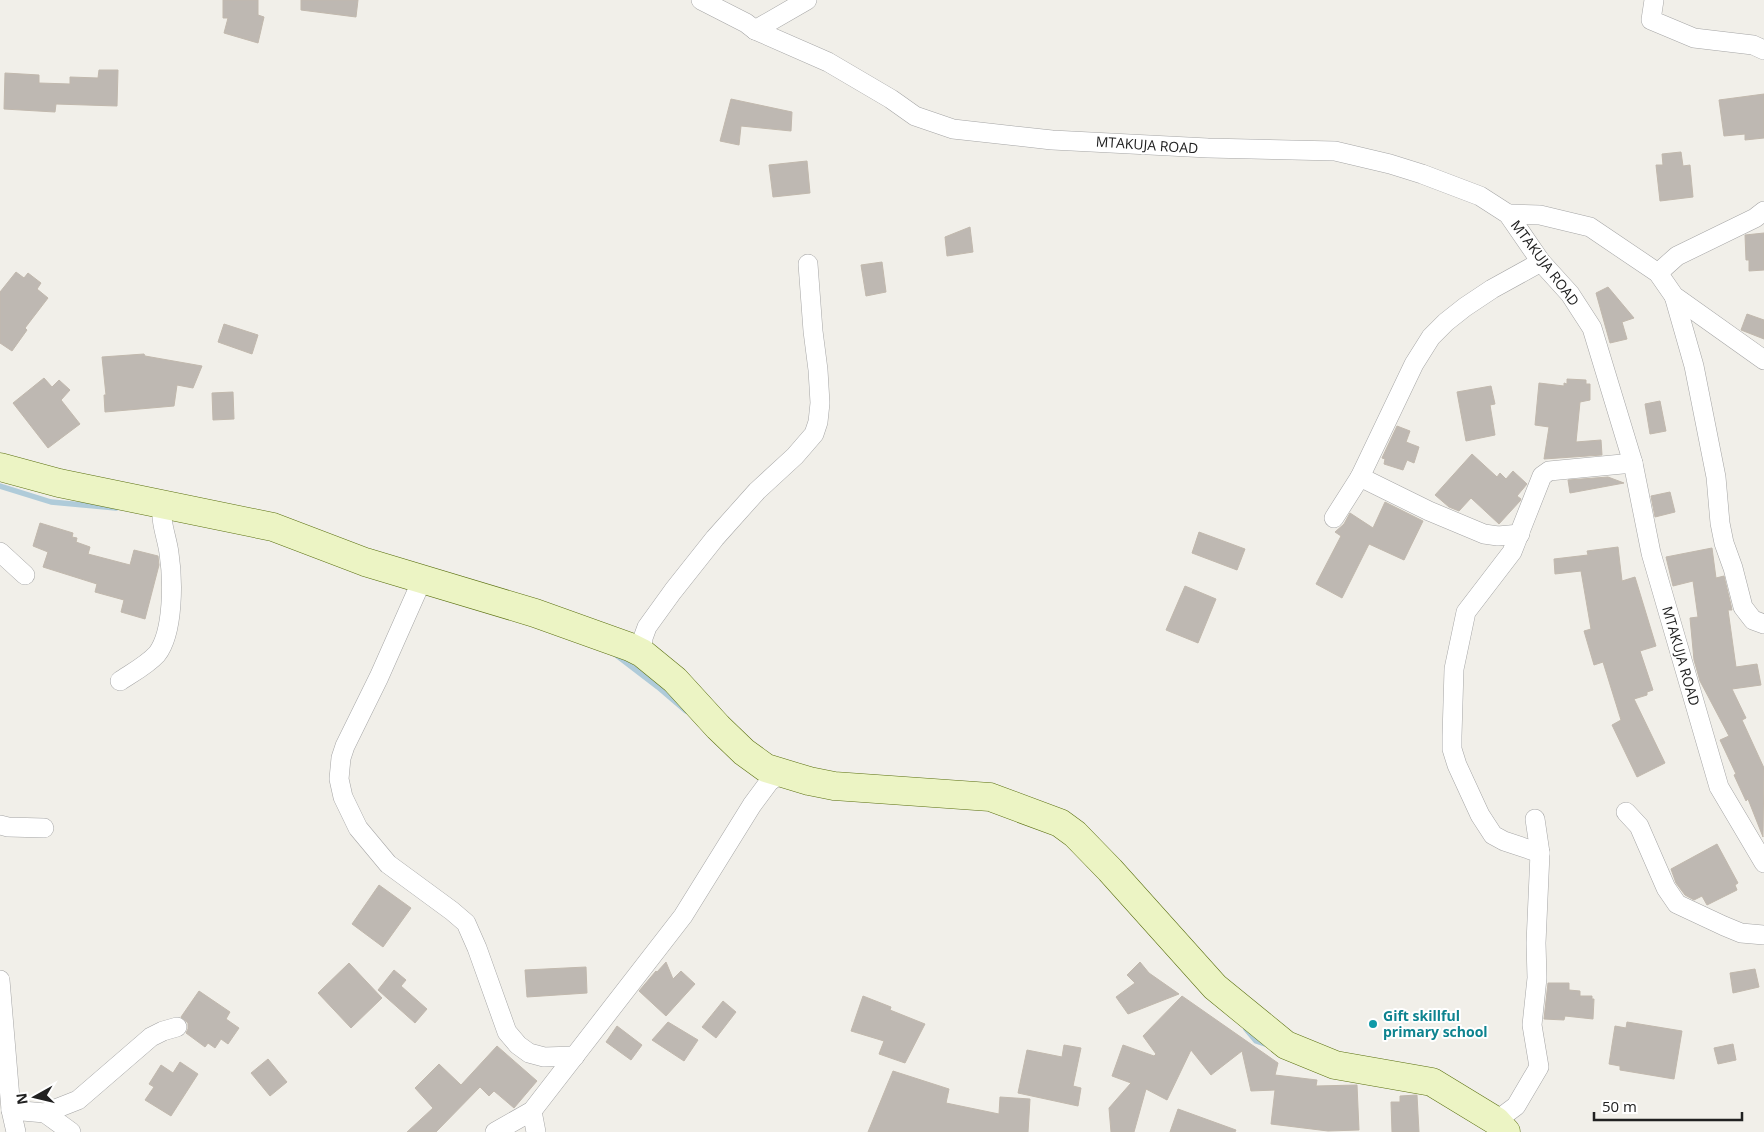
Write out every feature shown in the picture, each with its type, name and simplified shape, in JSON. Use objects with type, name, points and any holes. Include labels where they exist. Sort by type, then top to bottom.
[{"type":"street","name":"MTAKUJA ROAD","points":[[701,0],[746,23],[754,30],[828,62],[915,116],[953,129],[1052,140],[1208,148],[1335,151],[1422,174],[1480,196],[1508,214],[1541,262],[1570,294],[1592,328],[1633,463],[1651,553],[1719,787],[1764,863]]},
{"type":"street","points":[[754,30],[807,0]]},
{"type":"street","points":[[1654,0],[1651,20],[1694,38],[1753,45],[1764,50]]},
{"type":"street","points":[[1658,273],[1677,256],[1764,211]]},
{"type":"street","points":[[1508,214],[1540,215],[1590,228],[1658,273],[1674,296],[1694,366],[1716,476],[1720,523],[1724,543],[1733,568],[1743,607],[1753,620],[1764,624]]},
{"type":"street","points":[[1334,518],[1360,477],[1414,364],[1431,337],[1465,307],[1492,289],[1541,262]]},
{"type":"street","points":[[642,653],[643,638],[647,627],[672,590],[714,538],[757,491],[795,456],[814,434],[820,403],[808,264]]},
{"type":"street","points":[[1674,296],[1764,360]]},
{"type":"street","points":[[1540,853],[1504,841],[1493,835],[1480,815],[1457,766],[1452,749],[1454,669],[1459,640],[1466,612],[1506,561],[1520,534],[1542,476],[1549,471],[1633,463]]},
{"type":"street","points":[[0,467],[58,483],[273,527],[365,562],[536,613],[642,653],[675,680],[744,752],[766,768],[834,786],[990,797],[1060,822],[1075,834],[1110,870],[1215,987],[1286,1045],[1335,1065],[1432,1082],[1501,1126],[1516,1106],[1539,1067],[1532,1025],[1537,978],[1536,943],[1540,853],[1535,819]]},
{"type":"street","points":[[1360,477],[1429,511],[1484,534],[1498,536],[1520,534]]},
{"type":"street","points":[[120,681],[158,653],[171,613],[171,576],[169,553],[161,512],[163,504]]},
{"type":"street","points":[[0,552],[25,574]]},
{"type":"street","points":[[422,580],[379,677],[344,746],[339,779],[343,797],[358,828],[388,864],[466,923],[507,1032],[518,1045],[529,1053],[544,1057],[575,1056]]},
{"type":"street","points":[[495,1132],[532,1112],[683,916],[752,804],[769,782],[781,773]]},
{"type":"street","points":[[1626,812],[1639,826],[1666,888],[1677,904],[1741,933],[1764,935]]},
{"type":"street","points":[[0,825],[44,828]]},
{"type":"street","points":[[0,980],[11,1110],[16,1132]]},
{"type":"street","points":[[11,1110],[45,1113],[78,1100],[152,1036],[177,1027]]},
{"type":"street","points":[[532,1112],[536,1132]]},
{"type":"street","points":[[45,1113],[71,1132]]},
{"type":"building","points":[[223,0],[258,0],[258,15],[264,17],[258,43],[224,33],[228,18],[223,18]]},
{"type":"building","points":[[301,0],[358,0],[356,17],[301,10]]},
{"type":"building","points":[[99,70],[118,70],[117,106],[56,104],[55,112],[4,109],[5,73],[39,75],[39,83],[70,84],[70,77],[98,78]]},
{"type":"building","points":[[1764,94],[1764,138],[1745,140],[1745,134],[1724,136],[1719,100]]},
{"type":"building","points":[[731,99],[792,112],[791,131],[741,126],[739,145],[720,141]]},
{"type":"building","points":[[1681,152],[1683,166],[1690,165],[1693,197],[1660,201],[1656,165],[1663,165],[1662,154]]},
{"type":"building","points":[[807,161],[810,193],[773,197],[769,165]]},
{"type":"building","points":[[970,227],[973,252],[947,256],[945,237]]},
{"type":"building","points":[[1764,233],[1764,270],[1749,271],[1749,260],[1746,260],[1745,235]]},
{"type":"building","points":[[882,262],[886,292],[866,296],[861,265]]},
{"type":"building","points":[[16,272],[24,278],[28,273],[41,283],[37,289],[48,298],[25,328],[27,330],[12,351],[0,343],[0,292]]},
{"type":"building","points":[[1608,287],[1634,318],[1622,322],[1627,339],[1610,343],[1596,293]]},
{"type":"building","points":[[1747,314],[1764,320],[1764,339],[1741,330]]},
{"type":"building","points":[[224,324],[258,335],[252,354],[218,342]]},
{"type":"building","points":[[144,354],[145,356],[202,366],[193,388],[177,385],[174,406],[105,412],[104,395],[106,395],[102,357]]},
{"type":"building","points":[[44,378],[52,387],[59,380],[70,390],[61,400],[80,424],[48,448],[13,403]]},
{"type":"building","points":[[1567,379],[1586,380],[1586,384],[1590,384],[1590,400],[1580,402],[1576,442],[1601,440],[1602,455],[1544,459],[1549,427],[1535,425],[1539,383],[1564,386],[1564,383],[1567,384]]},
{"type":"building","points":[[1491,386],[1495,404],[1490,405],[1495,435],[1466,441],[1457,392]]},
{"type":"building","points":[[233,392],[234,419],[213,420],[212,393]]},
{"type":"building","points":[[1660,401],[1666,431],[1650,434],[1645,404]]},
{"type":"building","points":[[1397,426],[1410,431],[1406,442],[1419,447],[1414,463],[1407,460],[1403,470],[1384,464],[1385,459],[1382,458]]},
{"type":"building","points":[[1472,454],[1497,477],[1500,473],[1506,479],[1513,471],[1527,484],[1517,496],[1521,499],[1520,501],[1499,524],[1471,498],[1459,511],[1449,507],[1435,495]]},
{"type":"building","points":[[1608,477],[1624,483],[1570,493],[1568,480]]},
{"type":"building","points":[[1670,492],[1675,512],[1655,517],[1651,496]]},
{"type":"building","points":[[1385,502],[1423,521],[1404,560],[1369,544],[1342,598],[1316,584],[1341,536],[1335,532],[1344,524],[1350,513],[1373,528]]},
{"type":"building","points":[[40,523],[73,533],[72,537],[77,538],[76,542],[90,547],[88,554],[130,565],[134,550],[158,556],[159,565],[145,619],[121,612],[124,600],[95,592],[97,584],[43,567],[48,552],[33,546]]},
{"type":"building","points":[[1199,532],[1245,549],[1237,570],[1192,553]]},
{"type":"building","points":[[1618,547],[1622,581],[1635,577],[1656,646],[1640,651],[1653,690],[1647,692],[1647,695],[1634,699],[1665,763],[1637,777],[1612,725],[1621,720],[1603,662],[1594,665],[1584,631],[1591,629],[1581,571],[1555,574],[1554,559],[1588,555],[1587,551]]},
{"type":"building","points":[[1712,548],[1716,578],[1724,576],[1731,605],[1732,610],[1728,610],[1736,667],[1757,664],[1761,685],[1732,689],[1746,718],[1742,720],[1764,768],[1763,837],[1748,799],[1746,801],[1720,740],[1729,736],[1700,681],[1694,660],[1690,618],[1698,617],[1693,581],[1673,586],[1666,557]]},
{"type":"building","points":[[1185,586],[1216,599],[1198,643],[1166,630]]},
{"type":"building","points":[[1717,844],[1738,883],[1735,885],[1737,890],[1707,905],[1702,896],[1694,900],[1685,895],[1676,883],[1671,869]]},
{"type":"building","points":[[379,885],[411,908],[383,947],[352,924]]},
{"type":"building","points":[[666,962],[673,979],[681,971],[695,984],[666,1016],[639,991]]},
{"type":"building","points":[[1140,962],[1149,973],[1179,994],[1128,1014],[1116,997],[1135,983],[1127,975]]},
{"type":"building","points":[[349,963],[382,998],[351,1028],[318,993]]},
{"type":"building","points":[[586,967],[587,993],[527,997],[525,970]]},
{"type":"building","points":[[1755,969],[1759,987],[1733,993],[1730,973]]},
{"type":"building","points":[[394,970],[406,980],[401,986],[427,1009],[415,1023],[378,990]]},
{"type":"building","points":[[1548,983],[1569,983],[1569,990],[1580,991],[1580,996],[1592,996],[1592,999],[1594,999],[1593,1019],[1565,1016],[1564,1020],[1544,1019]]},
{"type":"building","points":[[199,991],[230,1012],[226,1019],[239,1028],[228,1044],[221,1039],[215,1048],[208,1043],[205,1047],[186,1033],[188,1023],[181,1017]]},
{"type":"building","points":[[863,996],[891,1007],[890,1010],[925,1024],[905,1063],[879,1054],[884,1041],[851,1031]]},
{"type":"building","points":[[1182,996],[1278,1063],[1275,1075],[1317,1080],[1316,1086],[1357,1085],[1359,1130],[1328,1131],[1271,1124],[1275,1090],[1251,1091],[1242,1051],[1211,1075],[1191,1050],[1167,1100],[1146,1089],[1134,1132],[1111,1132],[1109,1108],[1131,1083],[1112,1076],[1123,1045],[1154,1056],[1156,1054],[1143,1036]]},
{"type":"building","points":[[723,1001],[736,1012],[716,1038],[702,1027]]},
{"type":"building","points":[[668,1022],[698,1040],[684,1061],[652,1040]]},
{"type":"building","points":[[1627,1022],[1682,1031],[1674,1079],[1620,1070],[1620,1066],[1609,1064],[1615,1026],[1626,1028]]},
{"type":"building","points":[[617,1026],[642,1045],[631,1060],[606,1042]]},
{"type":"building","points":[[1733,1044],[1736,1060],[1718,1064],[1714,1048]]},
{"type":"building","points":[[1064,1045],[1081,1048],[1073,1086],[1081,1088],[1078,1106],[1018,1093],[1027,1050],[1062,1057]]},
{"type":"building","points":[[497,1046],[537,1081],[514,1108],[494,1091],[489,1096],[480,1087],[436,1132],[407,1132],[433,1108],[415,1088],[439,1064],[461,1085]]},
{"type":"building","points":[[268,1059],[287,1082],[270,1096],[251,1073]]},
{"type":"building","points":[[180,1062],[198,1074],[171,1116],[145,1100],[154,1087],[149,1084],[161,1065],[173,1073]]},
{"type":"building","points":[[893,1071],[949,1089],[946,1103],[999,1114],[1000,1097],[1030,1099],[1028,1132],[868,1132]]},
{"type":"building","points":[[1417,1095],[1419,1132],[1392,1132],[1391,1102],[1400,1102],[1400,1096]]},
{"type":"building","points":[[1178,1109],[1236,1130],[1235,1132],[1170,1132]]},
{"type":"waterway","points":[[0,486],[51,502],[116,508]]},
{"type":"waterway","points":[[615,654],[686,711]]},
{"type":"waterway","points":[[1246,1029],[1256,1041],[1268,1045]]},
{"type":"place","name":"Gift skillful primary school","points":[[1373,1024]]}]
